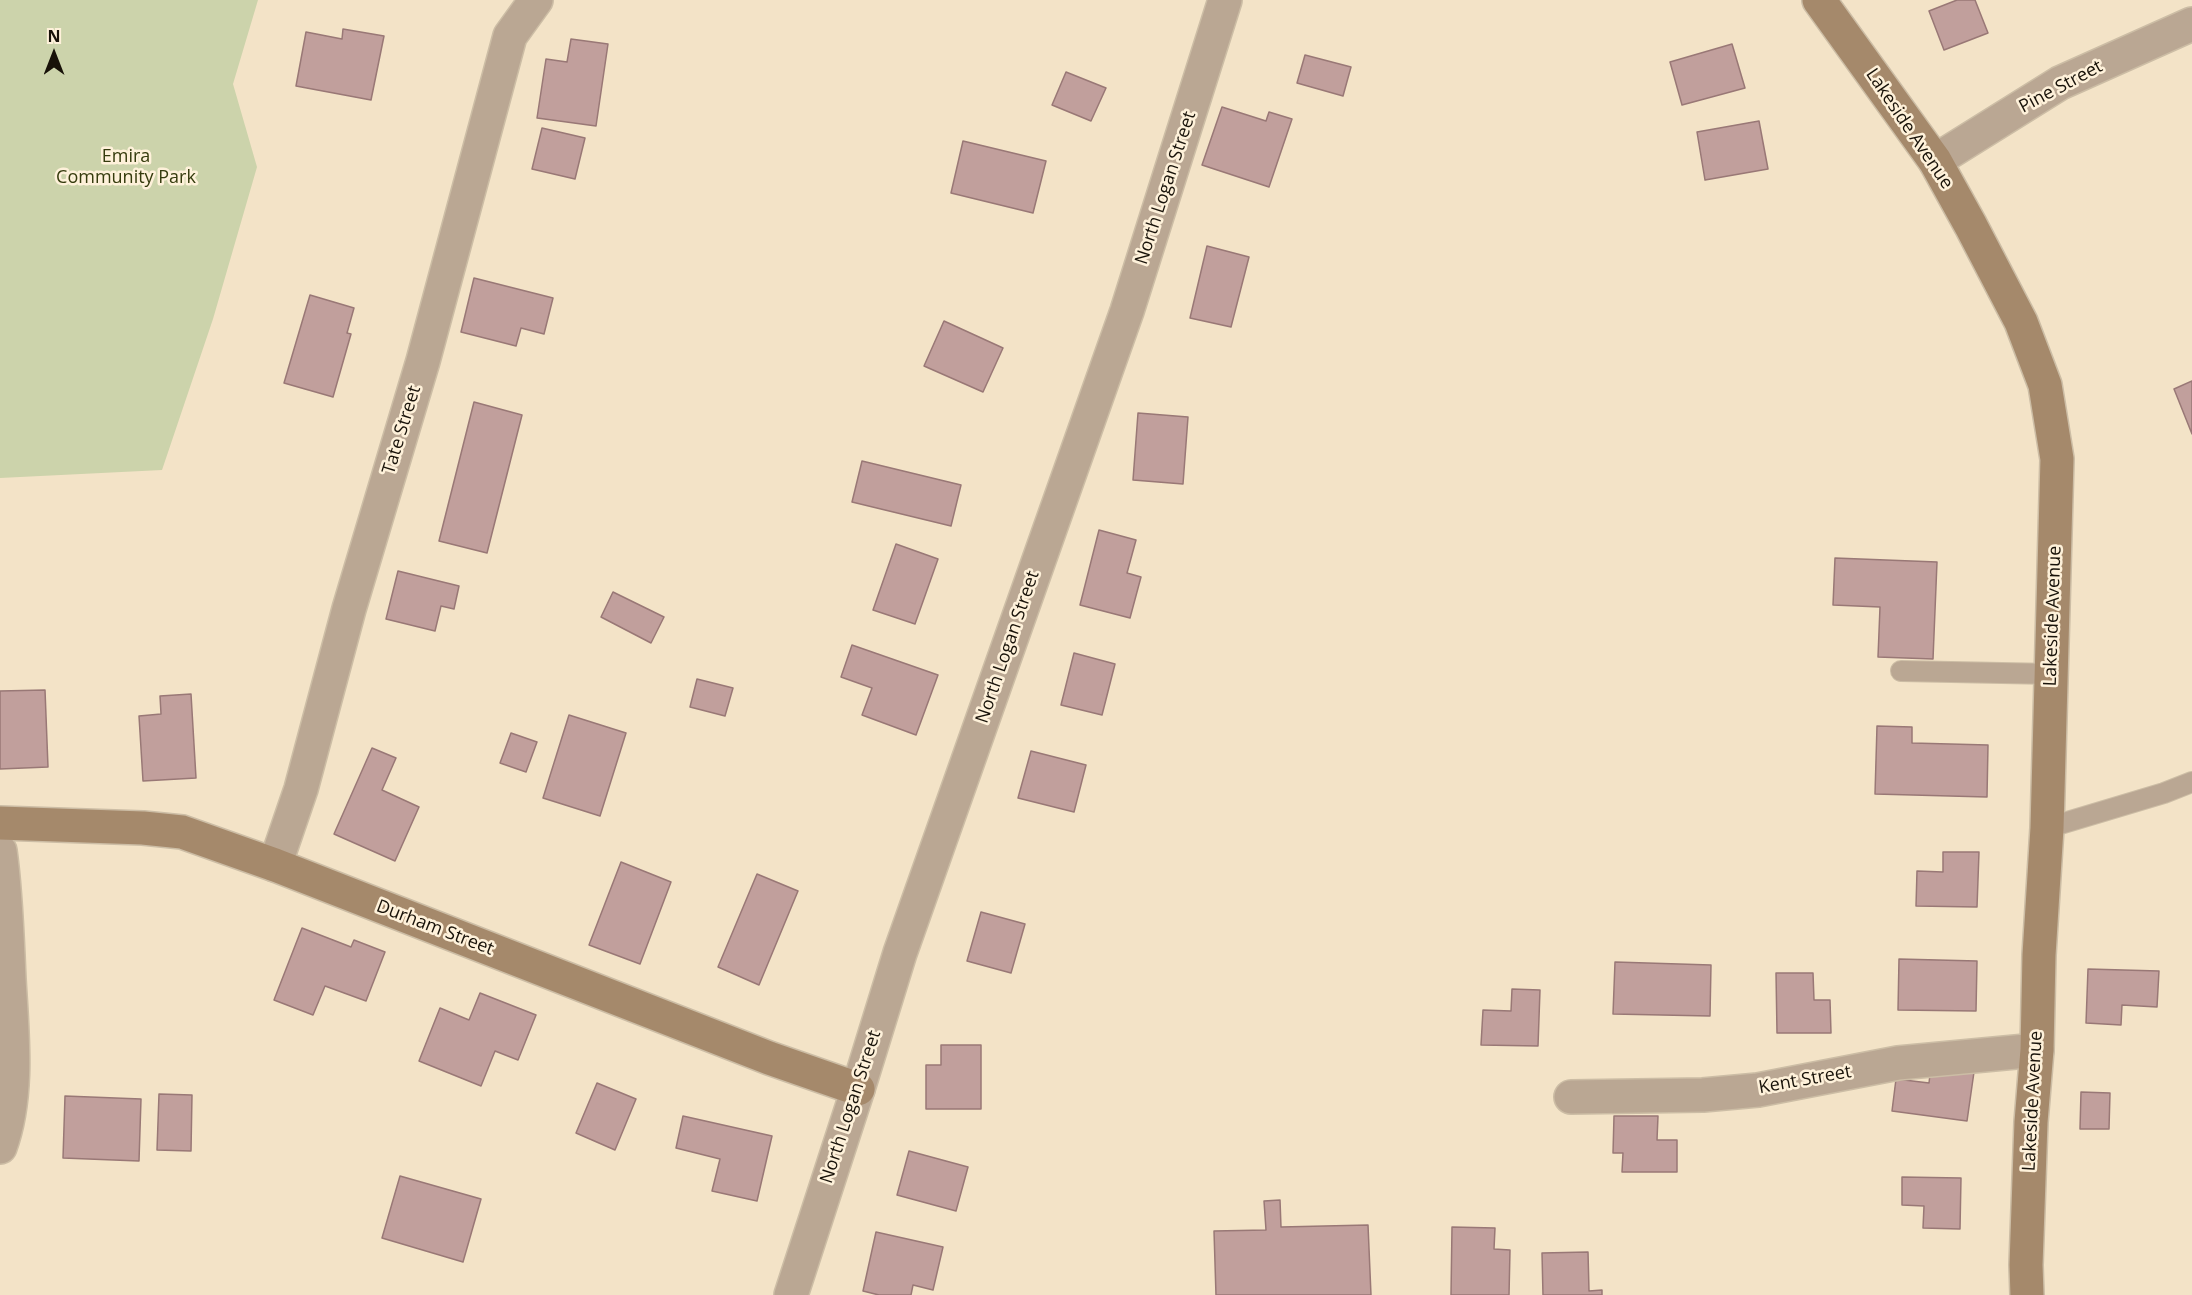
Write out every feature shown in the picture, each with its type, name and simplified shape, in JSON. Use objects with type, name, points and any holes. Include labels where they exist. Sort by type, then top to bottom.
[{"type":"street","name":"Tate Street","points":[[275,865],[301,789],[349,609],[426,350],[510,36],[536,0]]},
{"type":"street","name":"North Logan Street","points":[[791,1295],[900,953],[1126,311],[1225,0]]},
{"type":"street","name":"Lakeside Avenue","points":[[1819,0],[1935,161],[2021,322],[2045,385],[2057,459],[2047,828],[2039,955],[2037,1050],[2031,1122],[2027,1295]]},
{"type":"street","name":"Pine Street","points":[[1935,161],[2060,83],[2192,24]]},
{"type":"street","name":"Durham Street","points":[[0,823],[143,828],[182,832],[275,865],[769,1058],[858,1089]]},
{"type":"street","points":[[0,851],[5,884],[12,1037],[11,1099],[0,1147]]},
{"type":"street","name":"Kent Street","points":[[1572,1097],[1703,1095],[1758,1090],[1898,1063],[2037,1050]]},
{"type":"lane","points":[[1901,671],[2052,674]]},
{"type":"lane","points":[[2047,828],[2164,793],[2192,782]]},
{"type":"green space","name":"Emira Community Park","points":[[0,0],[258,0],[233,84],[257,167],[213,319],[162,470],[0,478]]},
{"type":"building","points":[[1957,0],[1975,0],[1988,33],[1944,50],[1929,11]]},
{"type":"building","points":[[343,29],[384,36],[371,100],[296,86],[306,32],[342,39]]},
{"type":"building","points":[[571,39],[608,44],[596,126],[537,118],[546,59],[567,62]]},
{"type":"building","points":[[1732,44],[1745,88],[1682,105],[1670,62]]},
{"type":"building","points":[[1305,55],[1351,67],[1343,96],[1297,83]]},
{"type":"building","points":[[1066,72],[1106,88],[1091,121],[1052,105]]},
{"type":"building","points":[[1222,107],[1266,121],[1269,112],[1292,119],[1269,187],[1202,165]]},
{"type":"building","points":[[1759,121],[1768,169],[1705,180],[1697,132]]},
{"type":"building","points":[[542,128],[585,138],[575,179],[532,169]]},
{"type":"building","points":[[963,141],[1046,161],[1033,213],[951,193]]},
{"type":"building","points":[[1207,246],[1249,257],[1231,327],[1190,318]]},
{"type":"building","points":[[474,278],[553,298],[544,334],[521,328],[516,346],[461,332]]},
{"type":"building","points":[[310,295],[354,308],[347,333],[351,334],[333,397],[284,383]]},
{"type":"building","points":[[944,321],[1003,348],[983,392],[924,366]]},
{"type":"building","points":[[2192,381],[2192,434],[2174,389]]},
{"type":"building","points":[[474,402],[522,415],[487,553],[439,541]]},
{"type":"building","points":[[1138,413],[1188,417],[1183,484],[1133,480]]},
{"type":"building","points":[[862,461],[961,485],[951,526],[852,502]]},
{"type":"building","points":[[1099,530],[1136,540],[1127,573],[1141,577],[1130,618],[1080,605]]},
{"type":"building","points":[[896,544],[938,559],[915,624],[873,610]]},
{"type":"building","points":[[1835,558],[1937,562],[1933,659],[1878,657],[1880,607],[1833,605]]},
{"type":"building","points":[[398,571],[459,586],[454,609],[441,606],[435,631],[386,619]]},
{"type":"building","points":[[613,592],[664,617],[651,643],[601,617]]},
{"type":"building","points":[[852,645],[938,675],[916,735],[862,715],[872,688],[841,677]]},
{"type":"building","points":[[1074,653],[1115,664],[1102,715],[1061,705]]},
{"type":"building","points":[[697,679],[733,688],[725,716],[690,707]]},
{"type":"building","points":[[45,690],[48,767],[0,769],[0,691]]},
{"type":"building","points":[[191,694],[196,778],[143,781],[139,716],[161,714],[160,696]]},
{"type":"building","points":[[569,715],[626,733],[600,816],[543,798]]},
{"type":"building","points":[[1877,726],[1912,727],[1912,743],[1988,745],[1987,797],[1875,794]]},
{"type":"building","points":[[511,733],[537,742],[526,772],[500,763]]},
{"type":"building","points":[[372,748],[396,758],[382,790],[419,807],[395,861],[334,834]]},
{"type":"building","points":[[1031,751],[1086,765],[1074,812],[1018,798]]},
{"type":"building","points":[[1943,852],[1979,852],[1977,907],[1916,906],[1917,871],[1943,872]]},
{"type":"building","points":[[621,862],[671,882],[640,964],[589,945]]},
{"type":"building","points":[[757,874],[798,891],[759,985],[718,967]]},
{"type":"building","points":[[981,912],[1025,924],[1011,973],[967,961]]},
{"type":"building","points":[[302,928],[351,947],[354,940],[385,952],[366,1001],[325,986],[313,1015],[274,1000]]},
{"type":"building","points":[[1899,959],[1977,961],[1976,1011],[1898,1010]]},
{"type":"building","points":[[1615,962],[1711,965],[1710,1016],[1613,1014]]},
{"type":"building","points":[[2088,969],[2159,971],[2157,1007],[2122,1005],[2121,1025],[2086,1023]]},
{"type":"building","points":[[1776,973],[1813,973],[1814,1000],[1830,1000],[1831,1033],[1777,1033]]},
{"type":"building","points":[[1512,989],[1540,990],[1538,1046],[1481,1045],[1483,1010],[1511,1011]]},
{"type":"building","points":[[480,993],[536,1015],[518,1060],[495,1051],[481,1086],[419,1061],[440,1008],[469,1020]]},
{"type":"building","points":[[941,1045],[981,1045],[981,1109],[926,1109],[926,1065],[941,1065]]},
{"type":"building","points":[[1931,1066],[1974,1072],[1967,1121],[1892,1111],[1896,1079],[1929,1083]]},
{"type":"building","points":[[597,1083],[636,1099],[615,1150],[576,1133]]},
{"type":"building","points":[[2081,1092],[2110,1093],[2109,1129],[2080,1129]]},
{"type":"building","points":[[159,1094],[192,1095],[191,1151],[157,1150]]},
{"type":"building","points":[[65,1096],[141,1099],[139,1161],[63,1158]]},
{"type":"building","points":[[683,1116],[772,1136],[757,1201],[712,1191],[720,1159],[676,1148]]},
{"type":"building","points":[[1614,1116],[1658,1116],[1657,1140],[1677,1140],[1677,1172],[1622,1172],[1623,1153],[1613,1153]]},
{"type":"building","points":[[909,1151],[968,1167],[956,1211],[897,1195]]},
{"type":"building","points":[[400,1176],[481,1199],[463,1262],[382,1238]]},
{"type":"building","points":[[1902,1177],[1961,1178],[1960,1229],[1923,1228],[1924,1206],[1902,1205]]},
{"type":"building","points":[[1280,1200],[1281,1227],[1368,1225],[1371,1295],[1216,1295],[1214,1231],[1266,1230],[1264,1201]]},
{"type":"building","points":[[1452,1227],[1495,1228],[1494,1249],[1510,1250],[1509,1295],[1451,1295]]},
{"type":"building","points":[[876,1232],[943,1247],[933,1290],[913,1285],[911,1295],[879,1295],[863,1291]]},
{"type":"building","points":[[1588,1252],[1589,1291],[1602,1290],[1602,1295],[1543,1295],[1542,1253]]}]
